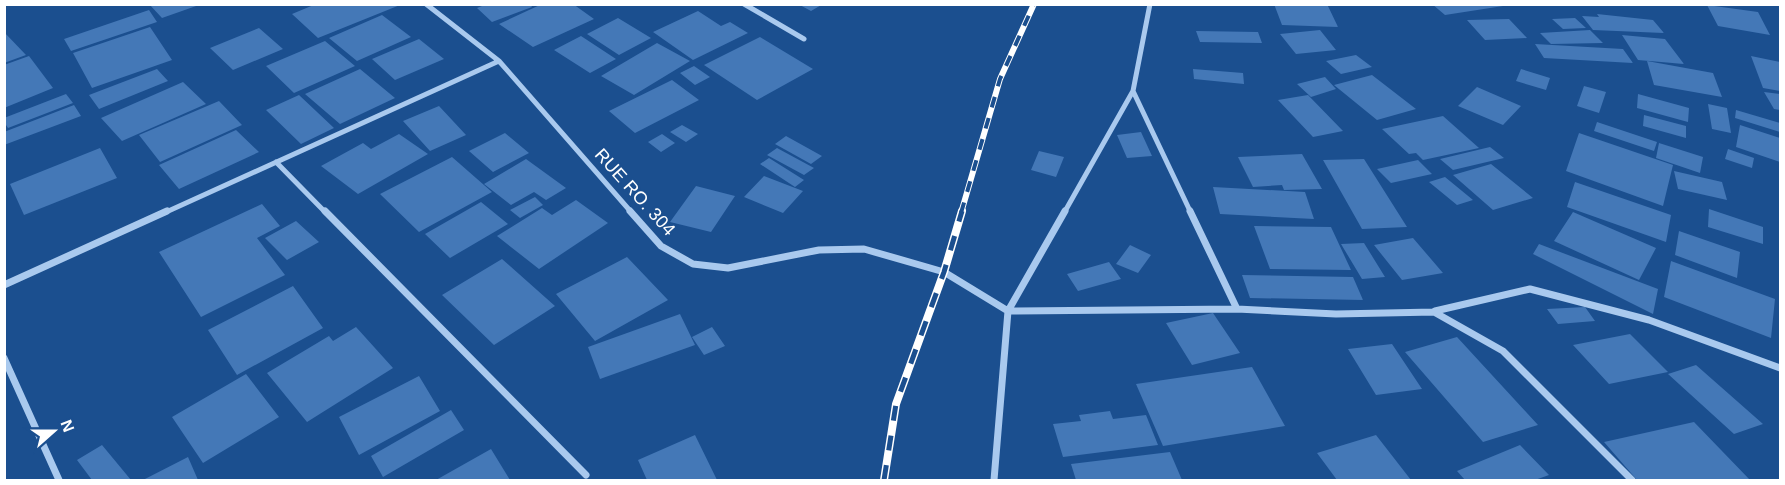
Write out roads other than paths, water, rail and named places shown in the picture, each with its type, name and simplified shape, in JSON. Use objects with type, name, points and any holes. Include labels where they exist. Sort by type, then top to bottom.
[{"type":"street","name":"RUE RO. 304","points":[[426,4],[499,61],[661,246],[693,264],[728,268],[819,250],[864,249],[944,272],[1008,311]]},
{"type":"street","points":[[744,4],[804,39]]},
{"type":"street","points":[[994,480],[1008,311],[1133,91],[1150,4]]},
{"type":"street","points":[[4,285],[499,61]]},
{"type":"street","points":[[1133,91],[1238,309]]},
{"type":"street","points":[[276,162],[586,475]]},
{"type":"street","points":[[1008,311],[1238,309],[1336,314],[1434,312],[1530,289],[1649,320],[1780,368]]},
{"type":"street","points":[[1434,312],[1503,351],[1632,480]]},
{"type":"street","points":[[4,358],[59,480]]},
{"type":"railway","points":[[961,213],[1000,79],[1034,4]]},
{"type":"railway","points":[[884,480],[896,404],[944,272],[962,211]]}]
